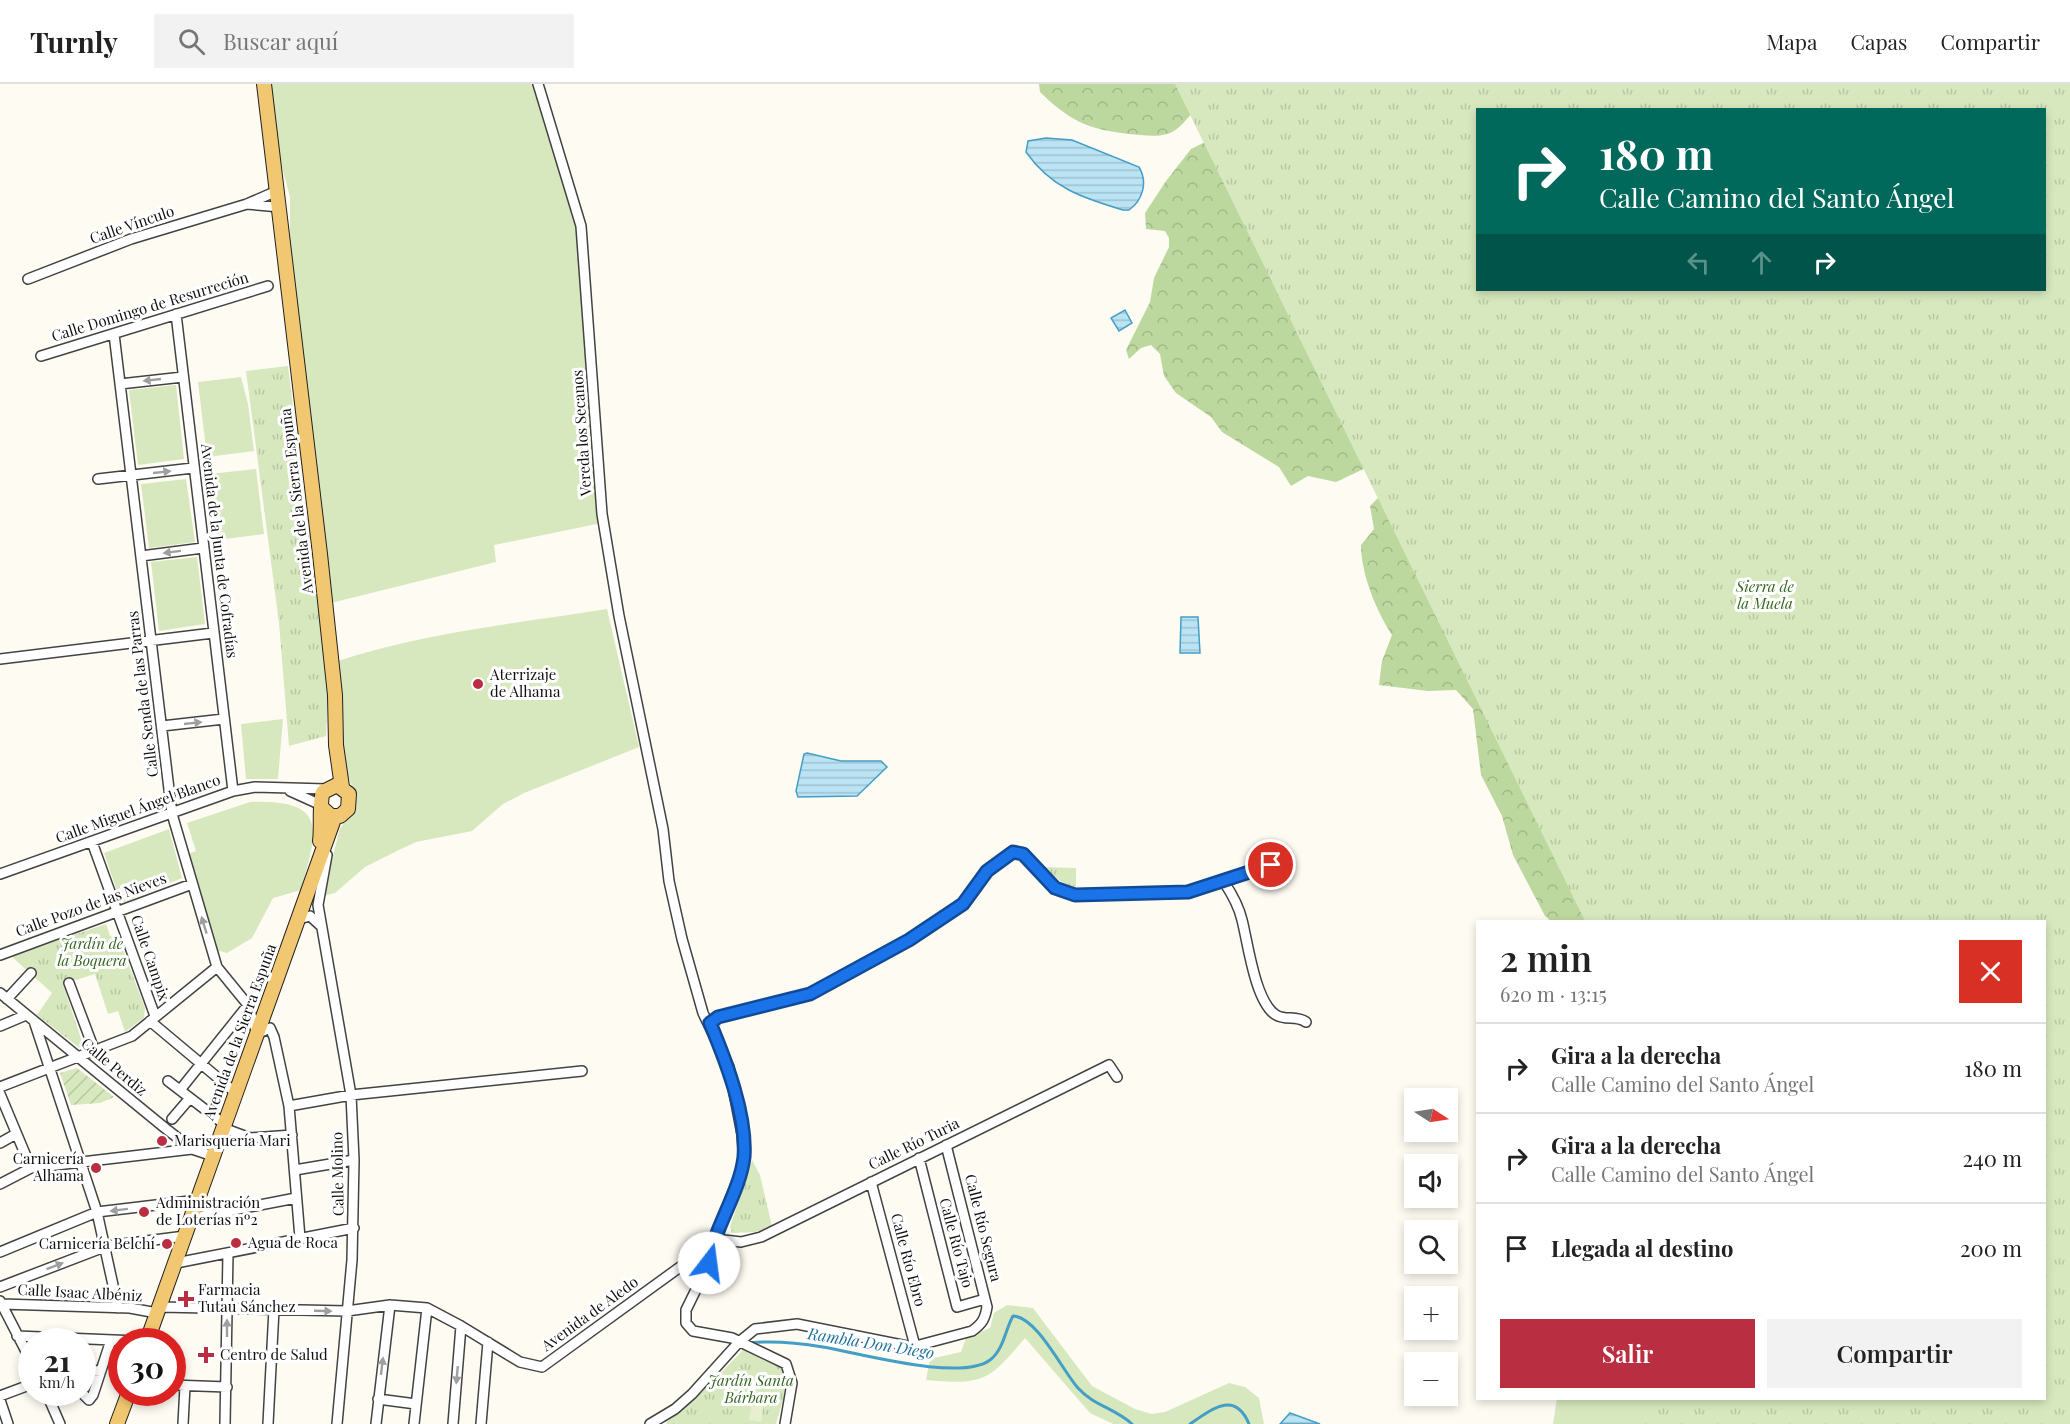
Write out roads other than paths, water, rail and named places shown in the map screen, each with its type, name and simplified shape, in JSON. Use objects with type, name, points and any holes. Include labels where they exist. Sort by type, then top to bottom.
[{"type":"main road","name":"Avenida de la Sierra Espuña","points":[[264,84],[334,686],[336,745],[342,787]]},
{"type":"main road","name":"Avenida de la Sierra Espuña","points":[[277,191],[284,192],[287,209],[285,254]]},
{"type":"main road","name":"Avenida de la Sierra Espuña","points":[[326,788],[336,745]]},
{"type":"main road","points":[[342,787],[351,799],[348,809],[338,816],[327,814],[321,806],[321,796],[326,788],[342,787]]},
{"type":"main road","name":"Avenida de la Sierra Espuña","points":[[315,870],[323,822],[321,806]]},
{"type":"main road","name":"Avenida de la Sierra Espuña","points":[[152,1328],[315,870],[338,816]]},
{"type":"main road","points":[[117,1424],[124,1406]]},
{"type":"street","name":"Vereda los Secanos","points":[[538,84],[581,226],[602,514],[619,616],[654,783],[669,880],[682,939],[703,1013],[710,1023],[734,1088],[744,1156],[740,1174],[712,1243],[709,1263],[686,1310],[686,1323],[693,1331],[726,1337],[739,1342]]},
{"type":"street","name":"Calle Vínculo","points":[[28,279],[131,239],[247,204],[277,191]]},
{"type":"street","name":"Calle Vínculo","points":[[247,204],[280,207]]},
{"type":"street","name":"Calle Domingo de Resurreción","points":[[40,356],[268,286]]},
{"type":"street","name":"Avenida de la Junta de Cofradías","points":[[176,314],[233,791]]},
{"type":"street","name":"Calle Senda de las Parras","points":[[114,333],[172,814],[217,967],[248,1005],[257,1034]]},
{"type":"street","points":[[120,384],[183,377]]},
{"type":"street","points":[[98,479],[193,468]]},
{"type":"street","points":[[141,556],[203,548]]},
{"type":"street","points":[[0,659],[213,633]]},
{"type":"street","points":[[162,726],[224,719]]},
{"type":"street","name":"Calle Miguel Ángel Blanco","points":[[0,874],[233,791],[255,788],[288,790],[326,788]]},
{"type":"street","name":"Calle Miguel Ángel Blanco","points":[[288,790],[321,806]]},
{"type":"street","name":"Calle Molino","points":[[337,1424],[354,1228],[354,1160],[351,1095],[321,926],[319,889],[338,816]]},
{"type":"street","name":"Calle Campix","points":[[92,842],[118,911],[153,1018],[201,1064],[236,1093]]},
{"type":"street","points":[[710,1023],[718,1017],[810,994],[909,940],[963,904],[987,871],[1013,852],[1023,854],[1055,888],[1075,895],[1177,894],[1224,882],[1285,858]]},
{"type":"street","points":[[1224,882],[1242,918],[1263,999],[1275,1014],[1284,1018],[1299,1017],[1306,1023]]},
{"type":"street","name":"Calle Pozo de las Nieves","points":[[0,955],[192,884]]},
{"type":"street","points":[[299,919],[310,916],[321,926]]},
{"type":"street","points":[[0,1087],[132,1036],[217,967]]},
{"type":"street","points":[[3,996],[31,973]]},
{"type":"street","points":[[69,983],[95,1052]]},
{"type":"street","name":"Calle Perdiz","points":[[3,996],[192,1149],[213,1156]]},
{"type":"street","points":[[180,1090],[248,1005]]},
{"type":"street","points":[[0,1026],[30,1018],[82,1163],[97,1212],[107,1246],[118,1308]]},
{"type":"street","points":[[257,1034],[267,1028],[272,1031],[289,1106],[300,1238]]},
{"type":"street","name":"Calle Río Turia","points":[[712,1243],[741,1242],[760,1237],[1109,1065],[1117,1077]]},
{"type":"street","points":[[289,1106],[351,1095],[582,1071]]},
{"type":"street","points":[[168,1081],[224,1126],[250,1138],[292,1135]]},
{"type":"street","points":[[0,1094],[31,1168]]},
{"type":"street","points":[[172,1119],[190,1098]]},
{"type":"street","points":[[0,1143],[16,1134]]},
{"type":"street","name":"Calle Río Segura","points":[[915,1346],[972,1331],[985,1318],[985,1299],[946,1145]]},
{"type":"street","points":[[0,1184],[31,1168],[192,1149]]},
{"type":"street","name":"Calle Río Tajo","points":[[919,1158],[957,1307],[985,1299]]},
{"type":"street","points":[[295,1170],[354,1160]]},
{"type":"street","name":"Calle Río Ebro","points":[[871,1182],[915,1346]]},
{"type":"street","points":[[192,1218],[297,1198]]},
{"type":"street","points":[[0,1252],[97,1212],[198,1200]]},
{"type":"street","points":[[176,1263],[354,1228]]},
{"type":"street","points":[[0,1287],[107,1246],[185,1236]]},
{"type":"street","name":"Avenida de Aledo","points":[[347,1311],[390,1305],[427,1308],[520,1362],[542,1367],[712,1243]]},
{"type":"street","points":[[225,1424],[228,1253]]},
{"type":"street","points":[[1,1302],[17,1336]]},
{"type":"street","name":"Calle Isaac Albéniz","points":[[1,1302],[158,1310],[347,1311]]},
{"type":"street","points":[[376,1424],[390,1305]]},
{"type":"street","points":[[414,1424],[427,1308]]},
{"type":"street","points":[[268,1424],[274,1309]]},
{"type":"street","points":[[650,1424],[675,1409],[692,1394],[739,1342],[755,1329],[796,1324],[903,1347],[915,1346]]},
{"type":"street","points":[[453,1424],[461,1326]]},
{"type":"street","points":[[481,1424],[488,1342]]},
{"type":"street","points":[[739,1342],[780,1359],[789,1369],[792,1383],[785,1424]]},
{"type":"street","points":[[96,1386],[108,1349]]},
{"type":"street","points":[[96,1371],[101,1371]]},
{"type":"street","points":[[186,1386],[227,1387]]},
{"type":"street","points":[[0,1395],[18,1389]]},
{"type":"street","points":[[378,1399],[416,1404]]},
{"type":"street","points":[[0,1400],[8,1424]]},
{"type":"street","points":[[52,1406],[60,1424]]},
{"type":"street","points":[[183,1406],[183,1424]]},
{"type":"water","points":[[1046,138],[1072,140],[1139,167],[1142,173],[1143,190],[1138,201],[1129,210],[1123,210],[1081,196],[1057,183],[1046,175],[1026,152],[1028,141]]},
{"type":"water","points":[[1125,310],[1132,323],[1119,331],[1111,318]]},
{"type":"water","points":[[1181,617],[1198,617],[1200,653],[1180,653]]},
{"type":"water","points":[[804,754],[841,761],[881,761],[887,767],[857,796],[798,797],[796,791]]},
{"type":"water","points":[[1290,1413],[1320,1424],[1280,1424]]},
{"type":"waterway","name":"Rambla Don Diego","points":[[750,1343],[805,1344],[909,1364],[957,1368],[976,1366],[995,1356],[1013,1316],[1022,1319],[1040,1334],[1084,1394],[1132,1424]]},
{"type":"waterway","name":"Rambla Don Diego","points":[[1190,1424],[1215,1408],[1230,1405],[1237,1408],[1249,1424]]},
{"type":"place","name":"Aterrizaje de Alhama","points":[[478,684]]},
{"type":"place","name":"Marisquería Mari","points":[[162,1141]]},
{"type":"place","name":"Carnicería Alhama","points":[[96,1168]]},
{"type":"place","name":"Administración de Loterías nº2","points":[[144,1212]]},
{"type":"place","name":"Agua de Roca","points":[[236,1243]]},
{"type":"place","name":"Carnicería Belchí","points":[[167,1244]]},
{"type":"place","name":"Farmacia Tutau Sánchez","points":[[186,1299]]},
{"type":"place","name":"Centro de Salud","points":[[206,1355]]},
{"type":"park label","name":"Sierra de la Muela","points":[[1765,596]]},
{"type":"park label","name":"Jardín de la Boquera","points":[[92,952]]},
{"type":"park label","name":"Jardín Santa Bárbara","points":[[751,1390]]}]
